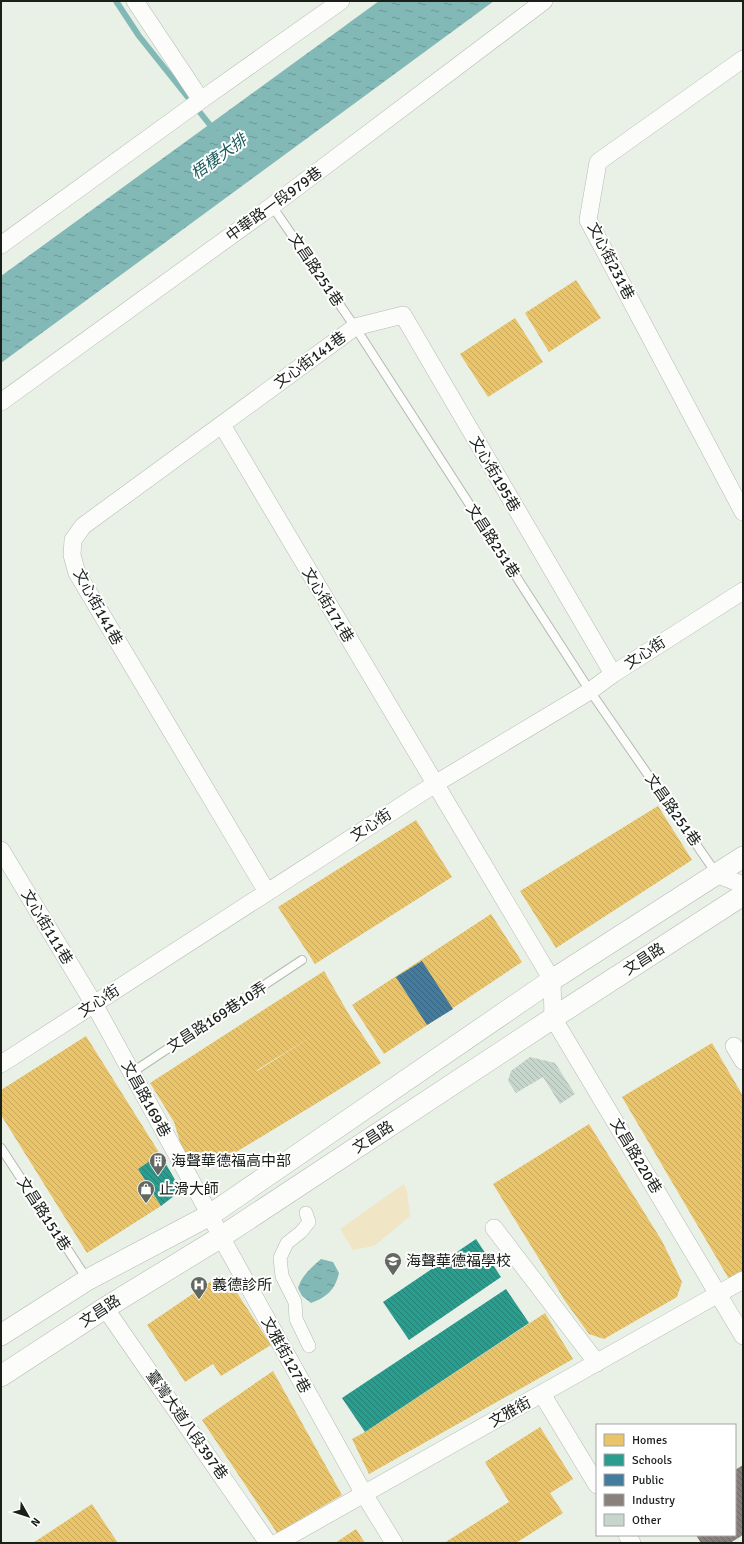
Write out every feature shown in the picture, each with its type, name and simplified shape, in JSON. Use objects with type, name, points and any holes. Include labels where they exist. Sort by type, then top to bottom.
[{"type":"street","points":[[135,1],[201,100]]},
{"type":"street","points":[[1,245],[341,1]]},
{"type":"street","name":"中華路一段979巷","points":[[1,402],[272,206],[544,1]]},
{"type":"street","name":"文心街231巷","points":[[742,62],[598,162],[588,220],[743,512]]},
{"type":"street","name":"文心街195巷","points":[[355,327],[403,315],[613,674]]},
{"type":"street","name":"文心街141巷","points":[[267,892],[77,573],[72,555],[73,540],[83,526],[355,327]]},
{"type":"street","name":"文心街171巷","points":[[222,425],[552,980]]},
{"type":"street","name":"文心街","points":[[1,1064],[435,784],[590,691],[613,674],[743,591]]},
{"type":"street","name":"文心街111巷","points":[[1,850],[94,1004]]},
{"type":"street","name":"文昌路","points":[[1,1335],[87,1280],[210,1215],[552,980],[743,857]]},
{"type":"street","points":[[716,874],[743,886]]},
{"type":"street","name":"文昌路","points":[[1,1376],[105,1308],[221,1237],[553,1018],[743,895]]},
{"type":"street","points":[[552,980],[553,1018]]},
{"type":"street","name":"文昌路169巷","points":[[94,1004],[210,1215]]},
{"type":"street","name":"文昌路220巷","points":[[553,1018],[743,1336]]},
{"type":"street","points":[[734,1046],[743,1061]]},
{"type":"street","points":[[306,1213],[309,1222],[301,1232],[287,1243],[280,1258],[282,1276],[295,1302],[296,1319],[310,1346]]},
{"type":"street","name":"文雅街127巷","points":[[210,1215],[364,1494],[394,1543]]},
{"type":"street","points":[[494,1228],[597,1363]]},
{"type":"street","name":"文雅街","points":[[277,1543],[743,1280]]},
{"type":"street","name":"臺灣大道八段397巷","points":[[105,1308],[268,1543]]},
{"type":"street","points":[[542,1394],[596,1483]]},
{"type":"lane","name":"文昌路251巷","points":[[272,206],[355,327],[590,691],[716,874]]},
{"type":"lane","name":"文昌路169巷10弄","points":[[131,1073],[302,960]]},
{"type":"lane","name":"文昌路151巷","points":[[1,1148],[87,1280]]},
{"type":"shaded area","points":[[404,1184],[407,1191],[410,1216],[374,1246],[353,1250],[340,1229]]},
{"type":"water","name":"梧棲大排","points":[[379,1],[494,1],[1,363],[1,276]]},
{"type":"water","points":[[321,1259],[333,1262],[339,1273],[330,1292],[311,1303],[302,1296],[298,1288],[304,1275]]},
{"type":"building: Homes","points":[[576,280],[601,318],[549,352],[525,313]]},
{"type":"building: Homes","points":[[515,318],[543,362],[488,397],[460,354]]},
{"type":"building: Homes","points":[[658,806],[692,860],[556,948],[520,891]]},
{"type":"building: Homes","points":[[416,820],[452,877],[315,964],[278,907]]},
{"type":"building: Homes","points":[[491,914],[522,962],[384,1054],[352,1005]]},
{"type":"building: Homes","points":[[324,971],[348,1013],[381,1063],[208,1169],[184,1155],[174,1122],[150,1083]],"holes":[[[314,1035],[257,1071],[257,1070]]]},
{"type":"building: Homes","points":[[86,1036],[160,1154],[138,1169],[161,1206],[87,1253],[1,1115],[1,1090]]},
{"type":"building: Homes","points":[[712,1043],[743,1096],[743,1271],[729,1279],[622,1097]]},
{"type":"building: Homes","points":[[589,1124],[662,1241],[682,1282],[677,1297],[604,1339],[589,1334],[565,1301],[493,1184]]},
{"type":"building: Homes","points":[[219,1276],[228,1279],[271,1345],[221,1376],[213,1364],[185,1382],[147,1325]]},
{"type":"building: Homes","points":[[545,1313],[573,1359],[369,1474],[352,1439],[365,1432]]},
{"type":"building: Homes","points":[[273,1371],[342,1495],[277,1533],[202,1420]]},
{"type":"building: Homes","points":[[540,1427],[573,1479],[550,1493],[563,1513],[516,1543],[444,1543],[509,1502],[485,1462]]},
{"type":"building: Homes","points":[[92,1504],[118,1543],[33,1543]]},
{"type":"building: Homes","points":[[356,1529],[365,1543],[335,1543]]},
{"type":"building: Schools","name":"海聲華德福高中部","points":[[160,1154],[177,1183],[174,1196],[161,1206],[138,1169]]},
{"type":"building: Schools","points":[[476,1239],[501,1277],[409,1340],[383,1302]]},
{"type":"building: Schools","points":[[506,1289],[529,1323],[365,1432],[342,1398]]},
{"type":"building: Public","points":[[422,961],[453,1009],[427,1025],[396,977]]},
{"type":"building: Industry","points":[[743,1465],[743,1535],[730,1543],[701,1543],[697,1536],[736,1536],[736,1469]]},
{"type":"building: Other","points":[[530,1057],[555,1063],[575,1094],[560,1104],[543,1077],[516,1093],[508,1081],[511,1071]]},
{"type":"waterway","points":[[116,1],[139,36],[214,130]]},
{"type":"place","name":"海聲華德福高中部","points":[[158,1176]]},
{"type":"place","name":"止滑大師","points":[[146,1204]]},
{"type":"place","name":"海聲華德福學校","points":[[393,1276]]},
{"type":"place","name":"義德診所","points":[[199,1300]]}]
